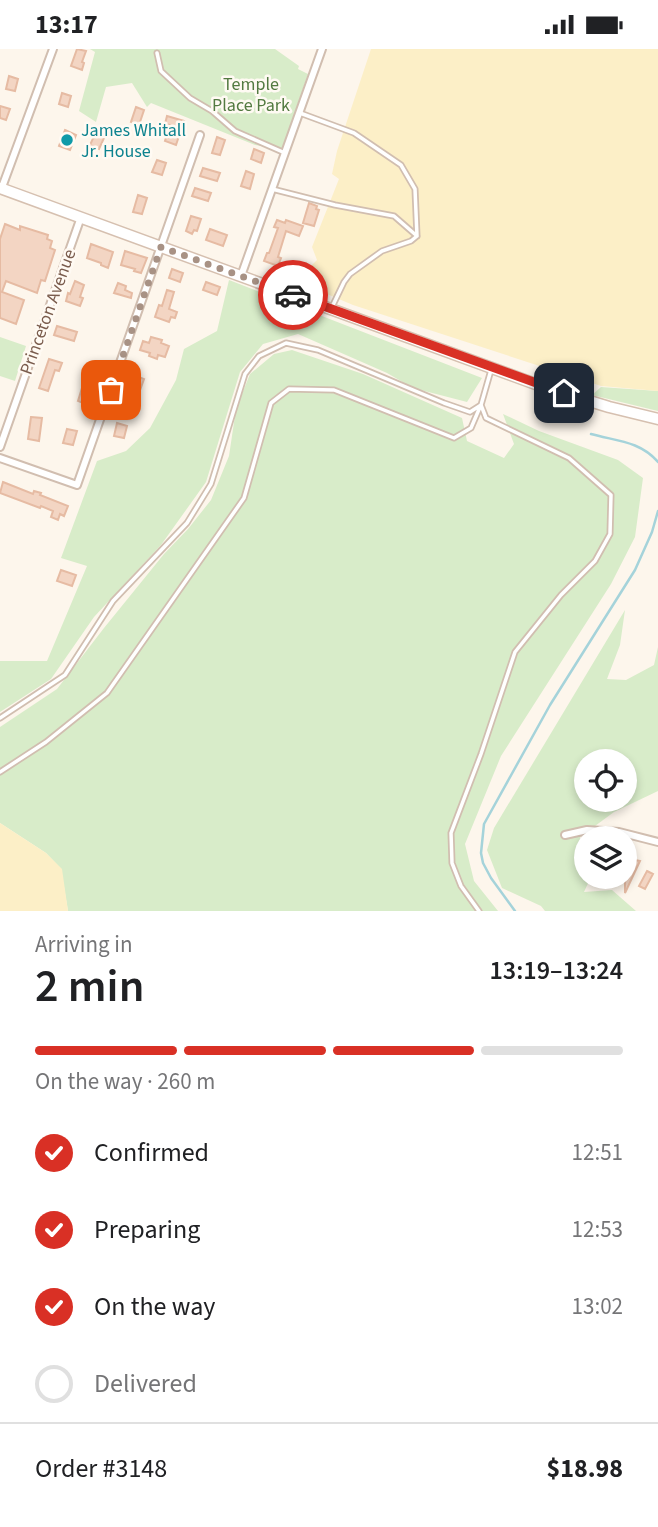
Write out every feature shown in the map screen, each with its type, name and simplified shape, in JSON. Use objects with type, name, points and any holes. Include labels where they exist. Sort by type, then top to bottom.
[{"type":"main road","points":[[0,189],[541,386],[658,419]]},
{"type":"street","points":[[0,189],[53,49]]},
{"type":"street","points":[[241,276],[322,49]]},
{"type":"street","points":[[0,458],[78,485],[200,135]]},
{"type":"street","name":"Princeton Avenue","points":[[0,447],[81,217]]},
{"type":"street","points":[[565,835],[587,830],[619,832],[658,842]]},
{"type":"lane","points":[[157,53],[161,71],[190,98],[212,111],[235,131],[285,153]]},
{"type":"lane","points":[[300,113],[354,133],[401,165],[415,189],[417,236]]},
{"type":"lane","points":[[272,189],[394,216],[417,236]]},
{"type":"lane","points":[[331,309],[344,282],[351,274],[382,251],[411,241],[417,236]]},
{"type":"lane","points":[[0,718],[65,675],[113,601],[187,523],[211,484],[245,374],[259,356],[286,343],[318,351],[470,412],[481,405]]},
{"type":"lane","points":[[0,772],[46,742],[107,693],[244,498],[271,403],[289,389],[334,390],[454,438],[471,428],[481,405],[491,368]]},
{"type":"lane","points":[[479,911],[461,886],[452,863],[451,833],[515,652],[561,595],[595,561],[610,534],[611,495],[569,458],[486,418],[481,405]]},
{"type":"green space","name":"Temple Place Park","points":[[90,49],[275,49],[308,74],[282,149],[255,145],[151,103],[147,107],[132,83],[106,87],[96,122],[79,111],[95,52]]},
{"type":"green space","points":[[229,280],[482,378],[467,402],[413,388],[387,373],[298,334],[263,344],[240,372],[206,482],[161,545],[94,617],[51,679],[0,712],[0,661],[47,661],[87,566],[61,558],[97,461],[126,451],[150,428],[176,380],[184,349],[217,331]]},
{"type":"green space","points":[[0,337],[26,346],[15,381],[0,376]]},
{"type":"green space","points":[[292,350],[363,374],[462,418],[467,441],[504,458],[514,444],[503,414],[539,431],[618,460],[643,478],[635,537],[611,584],[501,756],[465,844],[474,881],[498,911],[68,911],[61,869],[46,853],[0,823],[0,727],[57,689],[164,554],[211,500],[229,456],[236,409],[250,374],[274,354]]},
{"type":"green space","points":[[601,387],[658,391],[658,411],[592,395]]},
{"type":"green space","points":[[625,610],[620,645],[607,679],[626,680],[654,665],[658,647],[658,791],[637,801],[637,749],[574,749],[574,812],[614,812],[595,826],[574,826],[574,889],[585,889],[584,892],[612,890],[636,911],[545,911],[541,906],[502,888],[487,850],[494,828]]},
{"type":"sand","points":[[371,49],[658,49],[658,391],[601,386],[353,305],[296,281],[317,260],[312,247],[339,179],[332,174],[337,151]]},
{"type":"sand","points":[[0,823],[46,853],[62,869],[68,911],[0,911]]},
{"type":"building","points":[[77,49],[86,51],[82,70],[71,66]]},
{"type":"building","points":[[9,76],[18,79],[15,91],[6,89]]},
{"type":"building","points":[[62,93],[71,96],[68,107],[59,104]]},
{"type":"building","points":[[0,106],[10,109],[6,120],[0,118]]},
{"type":"building","points":[[136,107],[144,110],[139,125],[131,122]]},
{"type":"building","points":[[167,116],[184,121],[176,145],[165,141],[170,125],[165,124]]},
{"type":"building","name":"James Whitall Jr. House","points":[[65,130],[76,135],[70,150],[59,146]]},
{"type":"building","points":[[95,134],[104,138],[99,149],[90,145]]},
{"type":"building","points":[[217,137],[225,140],[220,155],[212,153]]},
{"type":"building","points":[[254,149],[264,153],[261,163],[251,159]]},
{"type":"building","points":[[157,160],[166,163],[162,175],[152,172]]},
{"type":"building","points":[[203,168],[220,173],[217,181],[200,176]]},
{"type":"building","points":[[246,171],[254,174],[250,189],[241,186]]},
{"type":"building","points":[[195,188],[211,193],[208,201],[192,196]]},
{"type":"building","points":[[138,195],[147,198],[142,214],[133,212]]},
{"type":"building","points":[[309,203],[317,206],[316,209],[319,210],[314,226],[303,223]]},
{"type":"building","points":[[191,216],[201,219],[197,231],[194,230],[192,234],[186,231]]},
{"type":"building","points":[[277,220],[303,226],[299,236],[286,231],[278,266],[264,261],[278,228],[274,227]]},
{"type":"building","points":[[5,224],[48,235],[47,239],[52,241],[50,248],[55,250],[45,281],[41,280],[37,293],[6,281],[2,292],[24,300],[16,324],[0,318],[0,239]]},
{"type":"building","points":[[210,229],[227,235],[223,246],[206,240]]},
{"type":"building","points":[[91,244],[113,252],[108,268],[87,258]]},
{"type":"building","points":[[125,251],[147,258],[141,273],[121,265]]},
{"type":"building","points":[[172,269],[183,273],[180,282],[169,278]]},
{"type":"building","points":[[75,281],[84,285],[80,306],[66,301]]},
{"type":"building","points":[[206,282],[220,287],[217,295],[203,290]]},
{"type":"building","points":[[118,283],[126,286],[125,290],[132,293],[131,298],[114,293]]},
{"type":"building","points":[[167,290],[174,292],[169,309],[177,312],[175,318],[171,317],[169,322],[155,317]]},
{"type":"building","points":[[57,326],[77,332],[74,341],[54,335]]},
{"type":"building","points":[[151,337],[162,340],[161,343],[169,346],[165,357],[158,355],[157,359],[140,350],[143,341],[149,343]]},
{"type":"building","points":[[49,359],[62,363],[59,371],[55,370],[48,391],[39,388]]},
{"type":"building","points":[[136,376],[144,379],[135,404],[126,401]]},
{"type":"building","points":[[82,388],[92,391],[88,405],[78,401]]},
{"type":"building","points":[[31,417],[42,418],[39,441],[28,439]]},
{"type":"building","points":[[117,423],[127,426],[124,438],[114,436]]},
{"type":"building","points":[[67,429],[77,431],[73,445],[63,443]]},
{"type":"building","points":[[3,482],[33,494],[34,491],[41,493],[40,495],[68,506],[64,516],[60,514],[58,520],[51,517],[53,511],[0,493]]},
{"type":"building","points":[[61,570],[76,575],[72,586],[57,581]]},
{"type":"building","points":[[647,871],[653,874],[645,889],[639,886]]},
{"type":"waterway","points":[[591,434],[635,446],[658,462]]},
{"type":"waterway","points":[[515,911],[483,863],[481,853],[484,824],[550,705],[635,570],[658,511]]},
{"type":"way so far","points":[[111,390],[161,247],[293,295]]},
{"type":"place","name":"James Whitall Jr. House","points":[[67,140]]},
{"type":"route","points":[[293,295],[564,393]]}]
